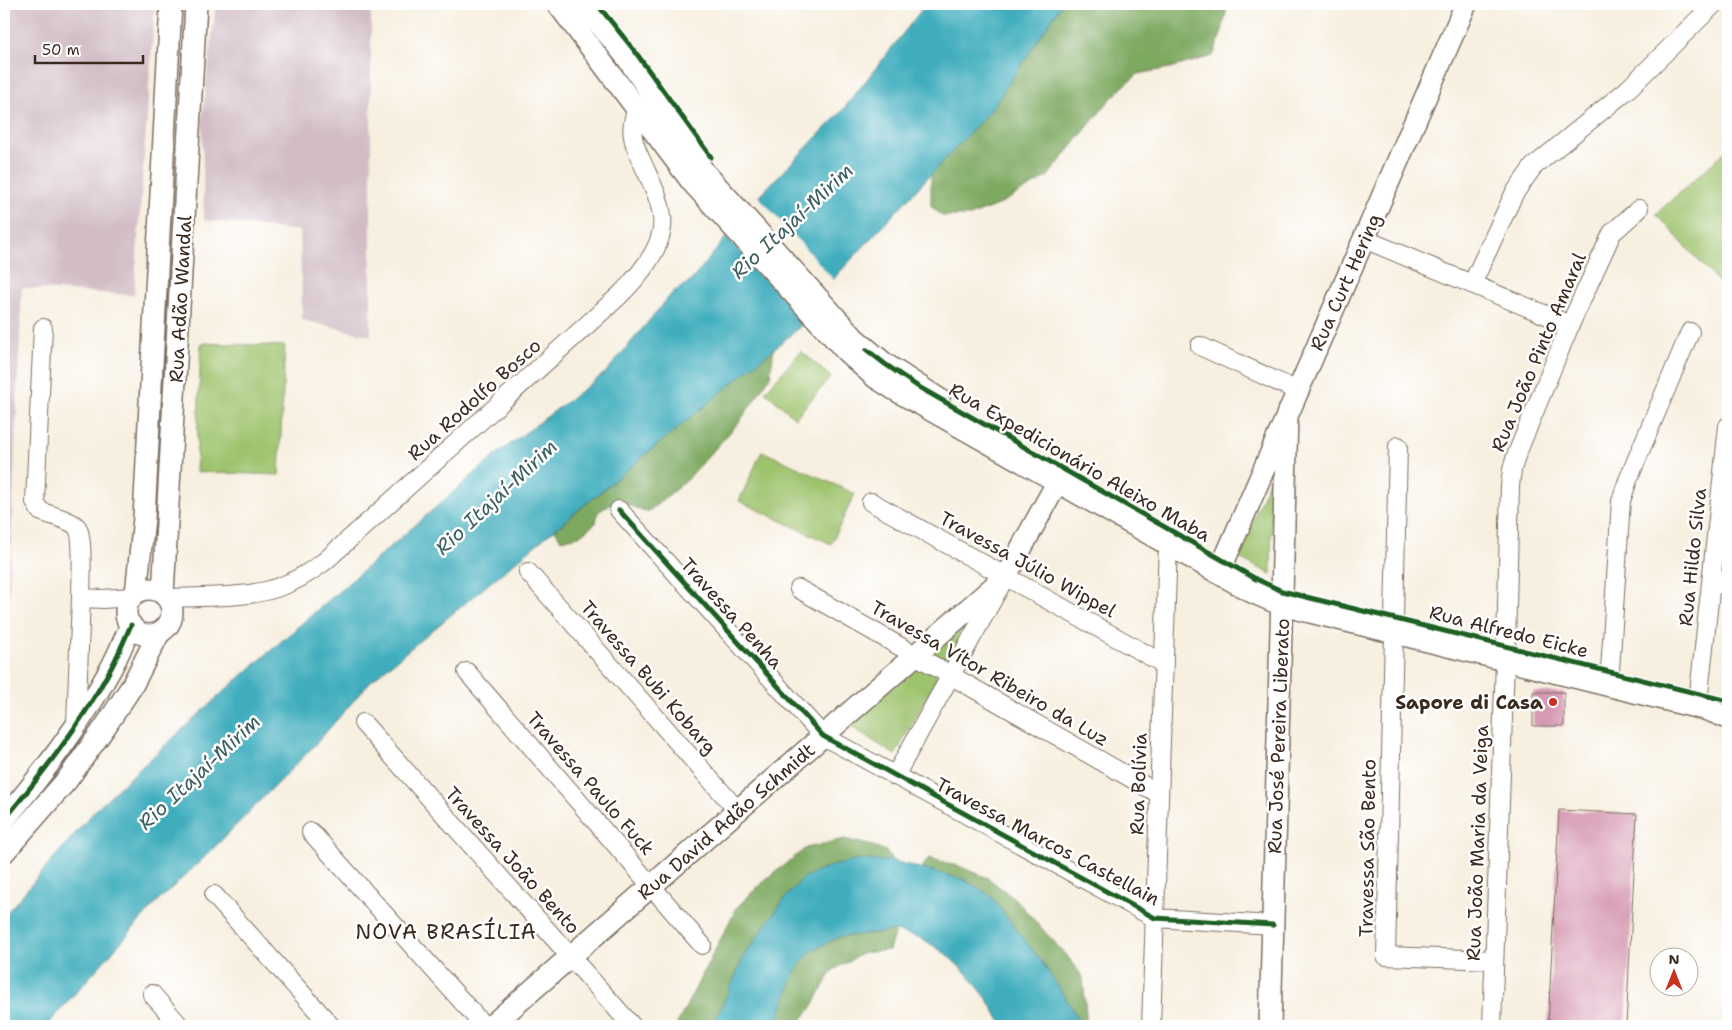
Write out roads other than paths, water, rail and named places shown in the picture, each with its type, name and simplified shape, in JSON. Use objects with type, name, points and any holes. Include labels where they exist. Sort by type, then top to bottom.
[{"type":"main road","name":"Rua Adão Wandal","points":[[134,595],[144,518],[172,4]]},
{"type":"main road","name":"Rua Adão Wandal","points":[[165,596],[196,4]]},
{"type":"main road","points":[[558,4],[637,108],[698,177]]},
{"type":"main road","points":[[583,4],[626,56],[680,134],[698,177]]},
{"type":"main road","name":"Rua Curt Hering","points":[[1224,561],[1466,4]]},
{"type":"main road","points":[[577,28],[598,22]]},
{"type":"main road","name":"Rua Expedicionário Aleixo Maba","points":[[698,177],[839,333],[917,386],[1168,544],[1254,593],[1282,598]]},
{"type":"main road","name":"Rua José Pereira Liberato","points":[[1270,1026],[1287,416]]},
{"type":"main road","name":"Rua Expedicionário Aleixo Maba","points":[[1061,476],[1224,561],[1256,579],[1282,598]]},
{"type":"main road","name":"Rua David Adão Schmidt","points":[[491,1026],[1006,576],[1061,476]]},
{"type":"main road","points":[[147,589],[158,591],[165,596],[172,609],[168,625],[152,634],[140,632],[131,625],[127,614],[129,602],[134,595],[147,589]]},
{"type":"main road","name":"Rua Alfredo Eicke","points":[[1282,598],[1505,653],[1708,710],[1728,718]]},
{"type":"main road","points":[[4,820],[50,763],[76,724],[110,670],[131,625]]},
{"type":"main road","points":[[4,852],[67,780],[105,727],[132,686],[158,632]]},
{"type":"main road","name":"Rua Alfredo Eicke","points":[[1505,653],[1610,671],[1728,700]]},
{"type":"street","points":[[1472,284],[1514,194],[1533,167],[1619,97],[1714,4]]},
{"type":"street","name":"Rua Rodolfo Bosco","points":[[165,596],[257,593],[282,586],[308,574],[366,525],[634,281],[661,237],[663,219],[658,199],[633,141],[632,122],[637,108]]},
{"type":"street","name":"Rua João Pinto Amaral","points":[[1505,653],[1512,470],[1570,326],[1612,233],[1639,209]]},
{"type":"street","points":[[1364,239],[1570,326]]},
{"type":"street","points":[[43,328],[35,502],[40,511],[77,527],[80,538],[76,724]]},
{"type":"street","points":[[1610,671],[1621,501],[1690,332]]},
{"type":"street","points":[[1200,346],[1298,391]]},
{"type":"street","name":"Rua Hildo Silva","points":[[1698,693],[1728,426]]},
{"type":"street","points":[[1394,626],[1398,446]]},
{"type":"street","name":"Travessa Júlio Wippel","points":[[871,502],[1164,664]]},
{"type":"street","name":"Travessa Penha","points":[[619,510],[823,736]]},
{"type":"street","name":"Rua Bolívia","points":[[1151,1026],[1168,544]]},
{"type":"street","name":"Travessa Bubi Kobarg","points":[[528,572],[738,810]]},
{"type":"street","points":[[1712,574],[1728,588]]},
{"type":"street","points":[[894,776],[1006,576]]},
{"type":"street","name":"Travessa Vítor Ribeiro da Luz","points":[[799,589],[1159,794]]},
{"type":"street","points":[[80,598],[103,599],[134,595]]},
{"type":"street","name":"Travessa São Bento","points":[[1394,626],[1386,956],[1494,960]]},
{"type":"street","name":"Rua João Maria da Veiga","points":[[1492,1026],[1505,653]]},
{"type":"street","name":"Travessa Paulo Fuck","points":[[468,672],[702,945]]},
{"type":"street","name":"Travessa João Bento","points":[[363,723],[632,1026]]},
{"type":"street","name":"Travessa Marcos Castellain","points":[[823,736],[1155,918],[1273,925]]},
{"type":"street","points":[[312,832],[484,1026]]},
{"type":"street","points":[[214,895],[331,1026]]},
{"type":"street","points":[[152,994],[180,1026]]},
{"type":"water","name":"Rio Itajaí-Mirim","points":[[926,4],[1062,4],[991,110],[837,275],[798,329],[371,681],[314,746],[206,856],[157,902],[48,1026],[4,1026],[4,916],[97,808],[224,691],[497,454],[605,373],[673,292],[690,282],[760,195],[842,111]]},
{"type":"water","points":[[859,860],[893,861],[963,879],[990,895],[1044,965],[1072,1008],[1080,1026],[1003,1026],[988,1000],[968,975],[946,954],[921,938],[895,931],[839,937],[811,951],[795,971],[776,1026],[713,1026],[745,954],[785,898],[803,878],[830,866]]},
{"type":"place","name":"Sapore di Casa","points":[[1553,702]]},
{"type":"district","name":"NOVA BRASÍLIA","points":[[446,932]]}]
